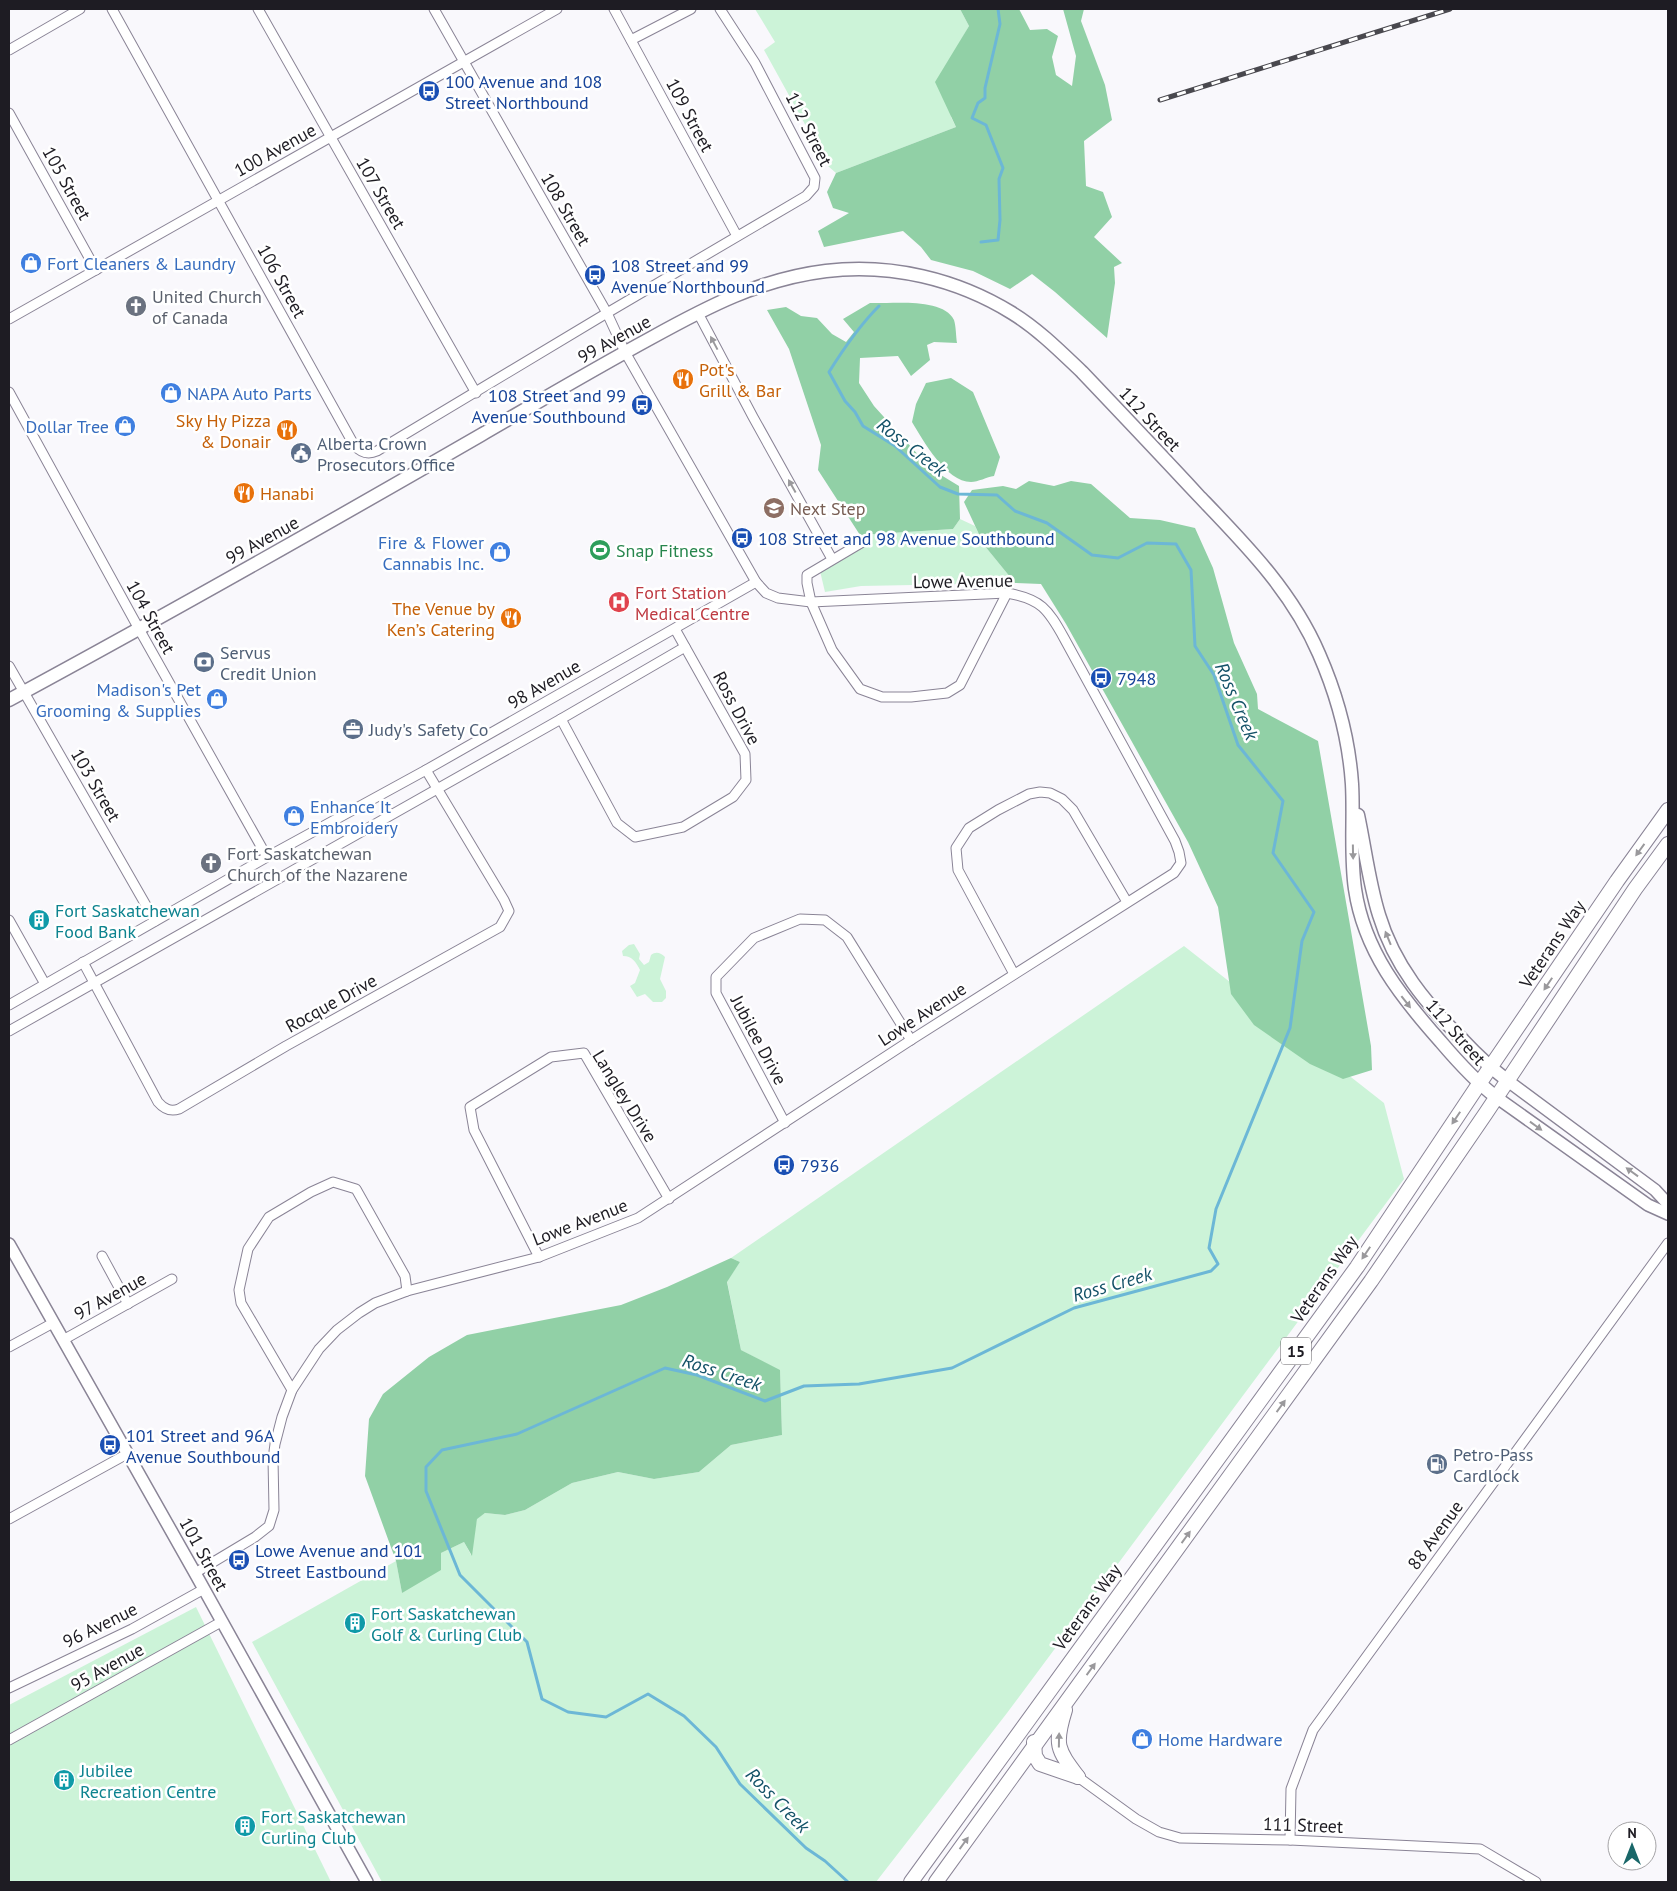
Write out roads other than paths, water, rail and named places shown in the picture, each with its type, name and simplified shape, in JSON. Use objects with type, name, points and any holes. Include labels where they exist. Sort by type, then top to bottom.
[{"type":"main road","name":"112 Street","points":[[769,282],[825,271],[870,269],[914,274],[946,282],[992,301],[1013,314],[1055,347],[1082,372],[1252,552],[1285,593],[1308,632],[1326,672],[1341,717],[1352,786],[1379,917],[1396,958],[1408,978],[1442,1020],[1490,1068],[1508,1081]]},
{"type":"main road","name":"99 Avenue","points":[[9,700],[329,523],[625,352],[698,312],[769,282]]},
{"type":"main road","name":"112 Street","points":[[1352,786],[1355,887],[1362,920],[1373,949],[1397,990],[1479,1084],[1496,1097]]},
{"type":"main road","name":"Veterans Way","points":[[911,1882],[1357,1268],[1479,1084],[1617,881],[1668,810]]},
{"type":"main road","name":"15","points":[[936,1882],[1365,1289],[1668,844]]},
{"type":"main road","points":[[1070,1698],[1058,1738],[1058,1747],[1078,1777]]},
{"type":"main road","points":[[1029,1719],[1036,1756],[1040,1764],[1078,1777]]},
{"type":"street","points":[[9,50],[80,9]]},
{"type":"street","name":"106 Street","points":[[112,9],[359,451],[369,453],[378,451],[476,392]]},
{"type":"street","name":"107 Street","points":[[258,9],[476,392]]},
{"type":"street","name":"108 Street","points":[[434,9],[606,313],[625,352],[756,582]]},
{"type":"street","name":"100 Avenue","points":[[9,319],[557,9]]},
{"type":"street","name":"109 Street","points":[[614,9],[737,236]]},
{"type":"street","points":[[632,40],[691,9]]},
{"type":"street","name":"112 Street","points":[[720,9],[755,63],[816,183],[806,196],[737,236]]},
{"type":"street","name":"105 Street","points":[[9,113],[96,270]]},
{"type":"street","points":[[476,392],[737,236]]},
{"type":"street","points":[[698,312],[753,417],[832,559]]},
{"type":"street","name":"104 Street","points":[[9,392],[267,858]]},
{"type":"street","points":[[861,543],[807,575],[807,583],[811,602],[832,650],[860,689],[882,698],[947,693],[960,685],[1007,593]]},
{"type":"street","name":"Lowe Avenue","points":[[195,1573],[256,1537],[269,1526],[274,1510],[273,1459],[282,1417],[292,1390],[319,1349],[343,1325],[375,1303],[407,1291],[539,1257],[638,1218],[1177,870],[1181,863],[1177,846],[1051,614],[1036,602],[1007,593],[811,602],[778,598],[766,593],[756,582]]},
{"type":"street","name":"98 Avenue","points":[[9,1005],[756,582]]},
{"type":"street","name":"Ross Drive","points":[[561,720],[617,823],[635,837],[683,827],[733,797],[746,780],[745,754],[675,629]]},
{"type":"street","points":[[9,1031],[561,720],[685,647]]},
{"type":"street","name":"103 Street","points":[[9,666],[155,921]]},
{"type":"street","name":"Rocque Drive","points":[[83,962],[158,1102],[168,1110],[179,1109],[286,1046],[500,927],[509,912],[504,900],[426,770]]},
{"type":"street","points":[[1014,974],[958,870],[956,848],[969,828],[1029,794],[1040,792],[1056,796],[1073,810],[1127,902]]},
{"type":"street","name":"Jubilee Drive","points":[[785,1123],[716,994],[716,977],[754,938],[800,919],[825,920],[847,937],[911,1040]]},
{"type":"street","points":[[9,920],[45,984]]},
{"type":"street","name":"Langley Drive","points":[[539,1257],[474,1130],[470,1108],[551,1057],[584,1053],[669,1199]]},
{"type":"street","name":"112 Street","points":[[1508,1081],[1656,1190],[1668,1204]]},
{"type":"street","name":"112 Street","points":[[1496,1097],[1648,1205],[1668,1214]]},
{"type":"street","points":[[292,1390],[241,1303],[239,1296],[248,1249],[270,1217],[311,1192],[333,1182],[356,1189],[405,1276],[407,1291]]},
{"type":"street","name":"88 Avenue","points":[[1290,1840],[1291,1789],[1313,1730],[1668,1243]]},
{"type":"street","name":"101 Street","points":[[9,1244],[13,1260],[62,1340],[195,1573],[367,1882]]},
{"type":"street","points":[[102,1256],[128,1304]]},
{"type":"street","name":"97 Avenue","points":[[62,1340],[172,1280]]},
{"type":"street","name":"97 Avenue","points":[[9,1347],[52,1323]]},
{"type":"street","points":[[9,1519],[127,1454]]},
{"type":"street","name":"96 Avenue","points":[[9,1688],[132,1629],[204,1589]]},
{"type":"street","name":"95 Avenue","points":[[9,1740],[221,1622]]},
{"type":"street","name":"111 Street","points":[[1078,1777],[1136,1819],[1159,1832],[1180,1838],[1290,1840],[1480,1849],[1536,1882]]},
{"type":"waterway","name":"Ross Creek","points":[[981,242],[998,240],[1000,220],[999,179],[1003,168],[986,125],[972,118],[978,103],[985,98],[985,88],[1000,24],[998,9]]},
{"type":"waterway","name":"Ross Creek","points":[[848,1882],[825,1861],[806,1848],[740,1784],[716,1747],[684,1716],[648,1694],[606,1717],[568,1712],[542,1699],[527,1642],[460,1575],[426,1491],[426,1467],[442,1450],[517,1434],[665,1368],[697,1375],[765,1401],[804,1386],[859,1384],[952,1368],[1074,1308],[1211,1271],[1218,1264],[1209,1248],[1216,1209],[1290,1028],[1302,941],[1314,912],[1273,853],[1283,801],[1238,745],[1214,675],[1195,646],[1191,570],[1176,544],[1147,543],[1118,558],[1092,555],[1047,523],[1015,511],[997,495],[958,494],[940,487],[895,446],[863,426],[855,412],[845,401],[829,372],[852,338],[879,306]]},
{"type":"railway","points":[[1160,100],[1450,9]]},
{"type":"place","name":"100 Avenue and 108 Street Northbound","points":[[429,91]]},
{"type":"place","name":"Fort Cleaners & Laundry","points":[[31,263]]},
{"type":"place","name":"108 Street and 99 Avenue Northbound","points":[[595,275]]},
{"type":"place","name":"United Church of Canada","points":[[136,306]]},
{"type":"place","name":"Pot's Grill & Bar","points":[[683,379]]},
{"type":"place","name":"NAPA Auto Parts","points":[[171,393]]},
{"type":"place","name":"108 Street and 99 Avenue Southbound","points":[[642,405]]},
{"type":"place","name":"Dollar Tree","points":[[125,426]]},
{"type":"place","name":"Sky Hy Pizza & Donair","points":[[287,430]]},
{"type":"place","name":"Alberta Crown Prosecutors Office","points":[[301,453]]},
{"type":"place","name":"Hanabi","points":[[244,493]]},
{"type":"place","name":"Next Step","points":[[774,508]]},
{"type":"place","name":"108 Street and 98 Avenue Southbound","points":[[742,538]]},
{"type":"place","name":"Snap Fitness","points":[[600,550]]},
{"type":"place","name":"Fire & Flower Cannabis Inc.","points":[[500,552]]},
{"type":"place","name":"Fort Station Medical Centre","points":[[619,602]]},
{"type":"place","name":"The Venue by Ken’s Catering","points":[[511,618]]},
{"type":"place","name":"Servus Credit Union","points":[[204,662]]},
{"type":"place","name":"7948","points":[[1101,678]]},
{"type":"place","name":"Madison's Pet Grooming & Supplies","points":[[217,699]]},
{"type":"place","name":"Judy's Safety Co","points":[[353,729]]},
{"type":"place","name":"Enhance It Embroidery","points":[[294,816]]},
{"type":"place","name":"Fort Saskatchewan Church of the Nazarene","points":[[211,863]]},
{"type":"place","name":"Fort Saskatchewan Food Bank","points":[[39,920]]},
{"type":"place","name":"7936","points":[[784,1165]]},
{"type":"place","name":"101 Street and 96A Avenue Southbound","points":[[110,1445]]},
{"type":"place","name":"Petro-Pass Cardlock","points":[[1437,1464]]},
{"type":"place","name":"Lowe Avenue and 101 Street Eastbound","points":[[239,1560]]},
{"type":"place","name":"Fort Saskatchewan Golf & Curling Club","points":[[355,1623]]},
{"type":"place","name":"Home Hardware","points":[[1142,1739]]},
{"type":"place","name":"Jubilee Recreation Centre","points":[[64,1780]]},
{"type":"place","name":"Fort Saskatchewan Curling Club","points":[[245,1826]]}]
